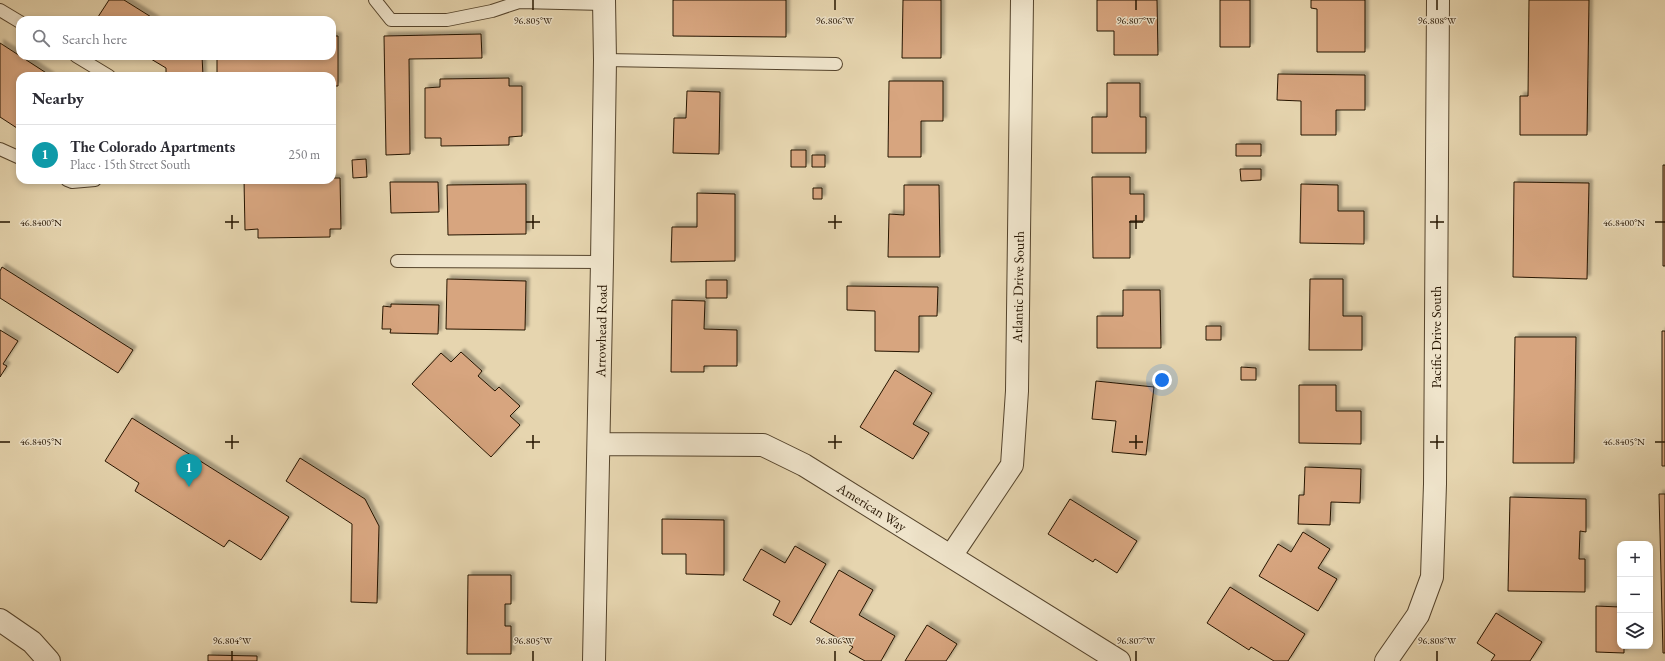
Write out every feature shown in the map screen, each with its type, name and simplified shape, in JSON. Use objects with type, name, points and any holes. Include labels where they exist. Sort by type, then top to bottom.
[{"type":"street","name":"Atlantic Drive South","points":[[951,556],[1012,465],[1017,391],[1022,0]]},
{"type":"street","name":"Pacific Drive South","points":[[1386,661],[1418,615],[1432,577],[1435,476],[1438,0]]},
{"type":"street","name":"Arrowhead Road","points":[[594,661],[602,262],[605,60],[604,2]]},
{"type":"street","name":"American Way","points":[[599,444],[763,445],[804,465],[1119,661]]},
{"type":"street","points":[[0,620],[32,642],[49,661]]},
{"type":"lane","points":[[374,0],[391,20],[446,20],[492,11],[519,2],[604,2]]},
{"type":"lane","points":[[0,10],[16,20]]},
{"type":"lane","points":[[83,60],[102,72]]},
{"type":"lane","points":[[605,60],[836,64]]},
{"type":"lane","points":[[0,149],[16,156]]},
{"type":"lane","points":[[397,262],[602,262]]},
{"type":"building","points":[[109,0],[124,0],[150,16],[99,16]]},
{"type":"building","points":[[673,0],[786,0],[786,37],[673,36]]},
{"type":"building","points":[[903,0],[941,0],[941,58],[902,58]]},
{"type":"building","points":[[1097,0],[1157,0],[1158,55],[1114,55],[1114,31],[1097,31]]},
{"type":"building","points":[[1220,0],[1250,0],[1250,47],[1220,47]]},
{"type":"building","points":[[1311,0],[1365,0],[1365,52],[1317,52],[1317,9],[1311,8]]},
{"type":"building","points":[[1529,0],[1589,0],[1587,135],[1520,135],[1520,96],[1528,96]]},
{"type":"building","points":[[481,34],[482,58],[409,59],[410,154],[386,155],[384,36]]},
{"type":"building","points":[[336,36],[338,36],[338,86],[336,86],[336,72],[217,72],[217,60],[336,60]]},
{"type":"building","points":[[0,43],[16,53],[16,60],[26,60],[45,72],[16,72],[16,127],[0,117]]},
{"type":"building","points":[[153,60],[202,60],[203,72],[166,72],[166,68]]},
{"type":"building","points":[[1278,74],[1365,75],[1365,110],[1336,110],[1336,135],[1301,135],[1301,101],[1277,100]]},
{"type":"building","points":[[509,78],[509,86],[522,86],[522,136],[509,137],[509,145],[441,146],[441,138],[425,138],[425,88],[440,87],[440,79]]},
{"type":"building","points":[[889,81],[943,81],[943,121],[921,121],[921,157],[888,157]]},
{"type":"building","points":[[1107,83],[1140,83],[1140,117],[1146,117],[1146,153],[1092,153],[1092,117],[1107,117]]},
{"type":"building","points":[[687,91],[720,92],[719,154],[673,153],[674,118],[686,118]]},
{"type":"building","points":[[1236,144],[1261,144],[1261,156],[1236,156]]},
{"type":"building","points":[[791,150],[806,150],[806,167],[791,167]]},
{"type":"building","points":[[812,155],[825,155],[825,167],[812,167]]},
{"type":"building","points":[[366,159],[367,177],[353,178],[352,160]]},
{"type":"building","points":[[1663,165],[1665,165],[1665,266],[1663,266]]},
{"type":"building","points":[[1240,169],[1261,169],[1261,180],[1241,181]]},
{"type":"building","points":[[1092,177],[1130,177],[1130,194],[1144,194],[1144,221],[1130,221],[1130,258],[1093,258]]},
{"type":"building","points":[[336,178],[340,178],[341,229],[330,229],[330,237],[258,238],[258,229],[245,230],[244,184],[336,184]]},
{"type":"building","points":[[390,182],[438,182],[439,212],[391,213]]},
{"type":"building","points":[[1514,182],[1589,183],[1587,279],[1513,277]]},
{"type":"building","points":[[526,184],[526,234],[448,235],[447,185]]},
{"type":"building","points":[[1301,184],[1338,185],[1338,211],[1364,211],[1364,244],[1300,243]]},
{"type":"building","points":[[904,185],[939,185],[940,257],[888,257],[889,214],[904,215]]},
{"type":"building","points":[[813,188],[822,188],[822,199],[813,199]]},
{"type":"building","points":[[697,193],[735,194],[735,261],[671,262],[672,227],[697,227]]},
{"type":"building","points":[[2,267],[133,350],[118,373],[0,298],[0,271]]},
{"type":"building","points":[[447,279],[526,281],[525,330],[446,329]]},
{"type":"building","points":[[1310,279],[1343,279],[1343,316],[1362,316],[1362,350],[1309,350]]},
{"type":"building","points":[[706,280],[727,280],[727,298],[706,298]]},
{"type":"building","points":[[847,286],[938,287],[937,316],[919,316],[919,352],[875,351],[875,311],[847,310]]},
{"type":"building","points":[[1123,290],[1160,290],[1161,348],[1097,348],[1097,316],[1123,316]]},
{"type":"building","points":[[672,300],[705,301],[704,329],[737,330],[737,366],[704,366],[704,372],[671,372]]},
{"type":"building","points":[[391,304],[439,305],[438,334],[390,333],[391,329],[382,329],[383,306],[391,307]]},
{"type":"building","points":[[1206,326],[1221,326],[1221,340],[1206,340]]},
{"type":"building","points":[[0,330],[18,341],[3,364],[7,366],[0,377]]},
{"type":"building","points":[[1662,331],[1665,331],[1665,466],[1662,466]]},
{"type":"building","points":[[1515,337],[1576,337],[1574,463],[1513,463]]},
{"type":"building","points":[[461,352],[482,371],[478,376],[495,391],[499,387],[520,406],[510,416],[520,425],[491,457],[412,384],[441,353],[451,362]]},
{"type":"building","points":[[1241,367],[1256,368],[1256,380],[1241,380]]},
{"type":"building","points":[[895,370],[932,393],[913,424],[929,433],[913,459],[860,427]]},
{"type":"building","points":[[1096,381],[1154,387],[1146,455],[1112,452],[1116,421],[1092,419]]},
{"type":"building","points":[[1299,385],[1336,385],[1336,411],[1361,411],[1361,444],[1299,443]]},
{"type":"building","points":[[132,418],[289,517],[261,560],[229,540],[224,547],[135,491],[139,483],[105,461]]},
{"type":"building","points":[[300,458],[365,499],[379,526],[377,603],[351,602],[352,524],[286,481]]},
{"type":"building","points":[[1305,467],[1361,469],[1360,503],[1331,502],[1330,525],[1298,524],[1299,495],[1304,495]]},
{"type":"building","points":[[1659,494],[1665,494],[1665,653],[1663,653]]},
{"type":"building","points":[[1510,497],[1586,499],[1586,532],[1580,531],[1579,559],[1585,559],[1585,592],[1508,591]]},
{"type":"building","points":[[1070,499],[1137,541],[1117,573],[1095,559],[1093,562],[1048,534]]},
{"type":"building","points":[[662,519],[724,520],[724,575],[686,574],[686,554],[662,554]]},
{"type":"building","points":[[1303,532],[1330,549],[1318,568],[1337,579],[1318,611],[1259,576],[1278,544],[1291,552]]},
{"type":"building","points":[[795,546],[826,564],[791,625],[773,615],[780,601],[743,580],[761,549],[785,563]]},
{"type":"building","points":[[839,570],[873,590],[859,615],[895,636],[881,661],[865,661],[849,652],[853,647],[810,622]]},
{"type":"building","points":[[468,575],[511,575],[511,604],[505,604],[505,626],[511,626],[511,654],[467,654]]},
{"type":"building","points":[[1230,587],[1305,634],[1288,661],[1274,661],[1251,647],[1249,650],[1207,623]]},
{"type":"building","points":[[1596,606],[1617,607],[1617,649],[1624,649],[1624,653],[1596,652]]},
{"type":"building","points":[[1496,613],[1542,642],[1530,661],[1491,661],[1495,655],[1477,643]]},
{"type":"building","points":[[927,625],[957,644],[946,661],[905,661]]},
{"type":"building","points":[[208,655],[257,656],[257,661],[208,661]]},
{"type":"place","name":"The Colorado Apartments","points":[[189,487]]}]
